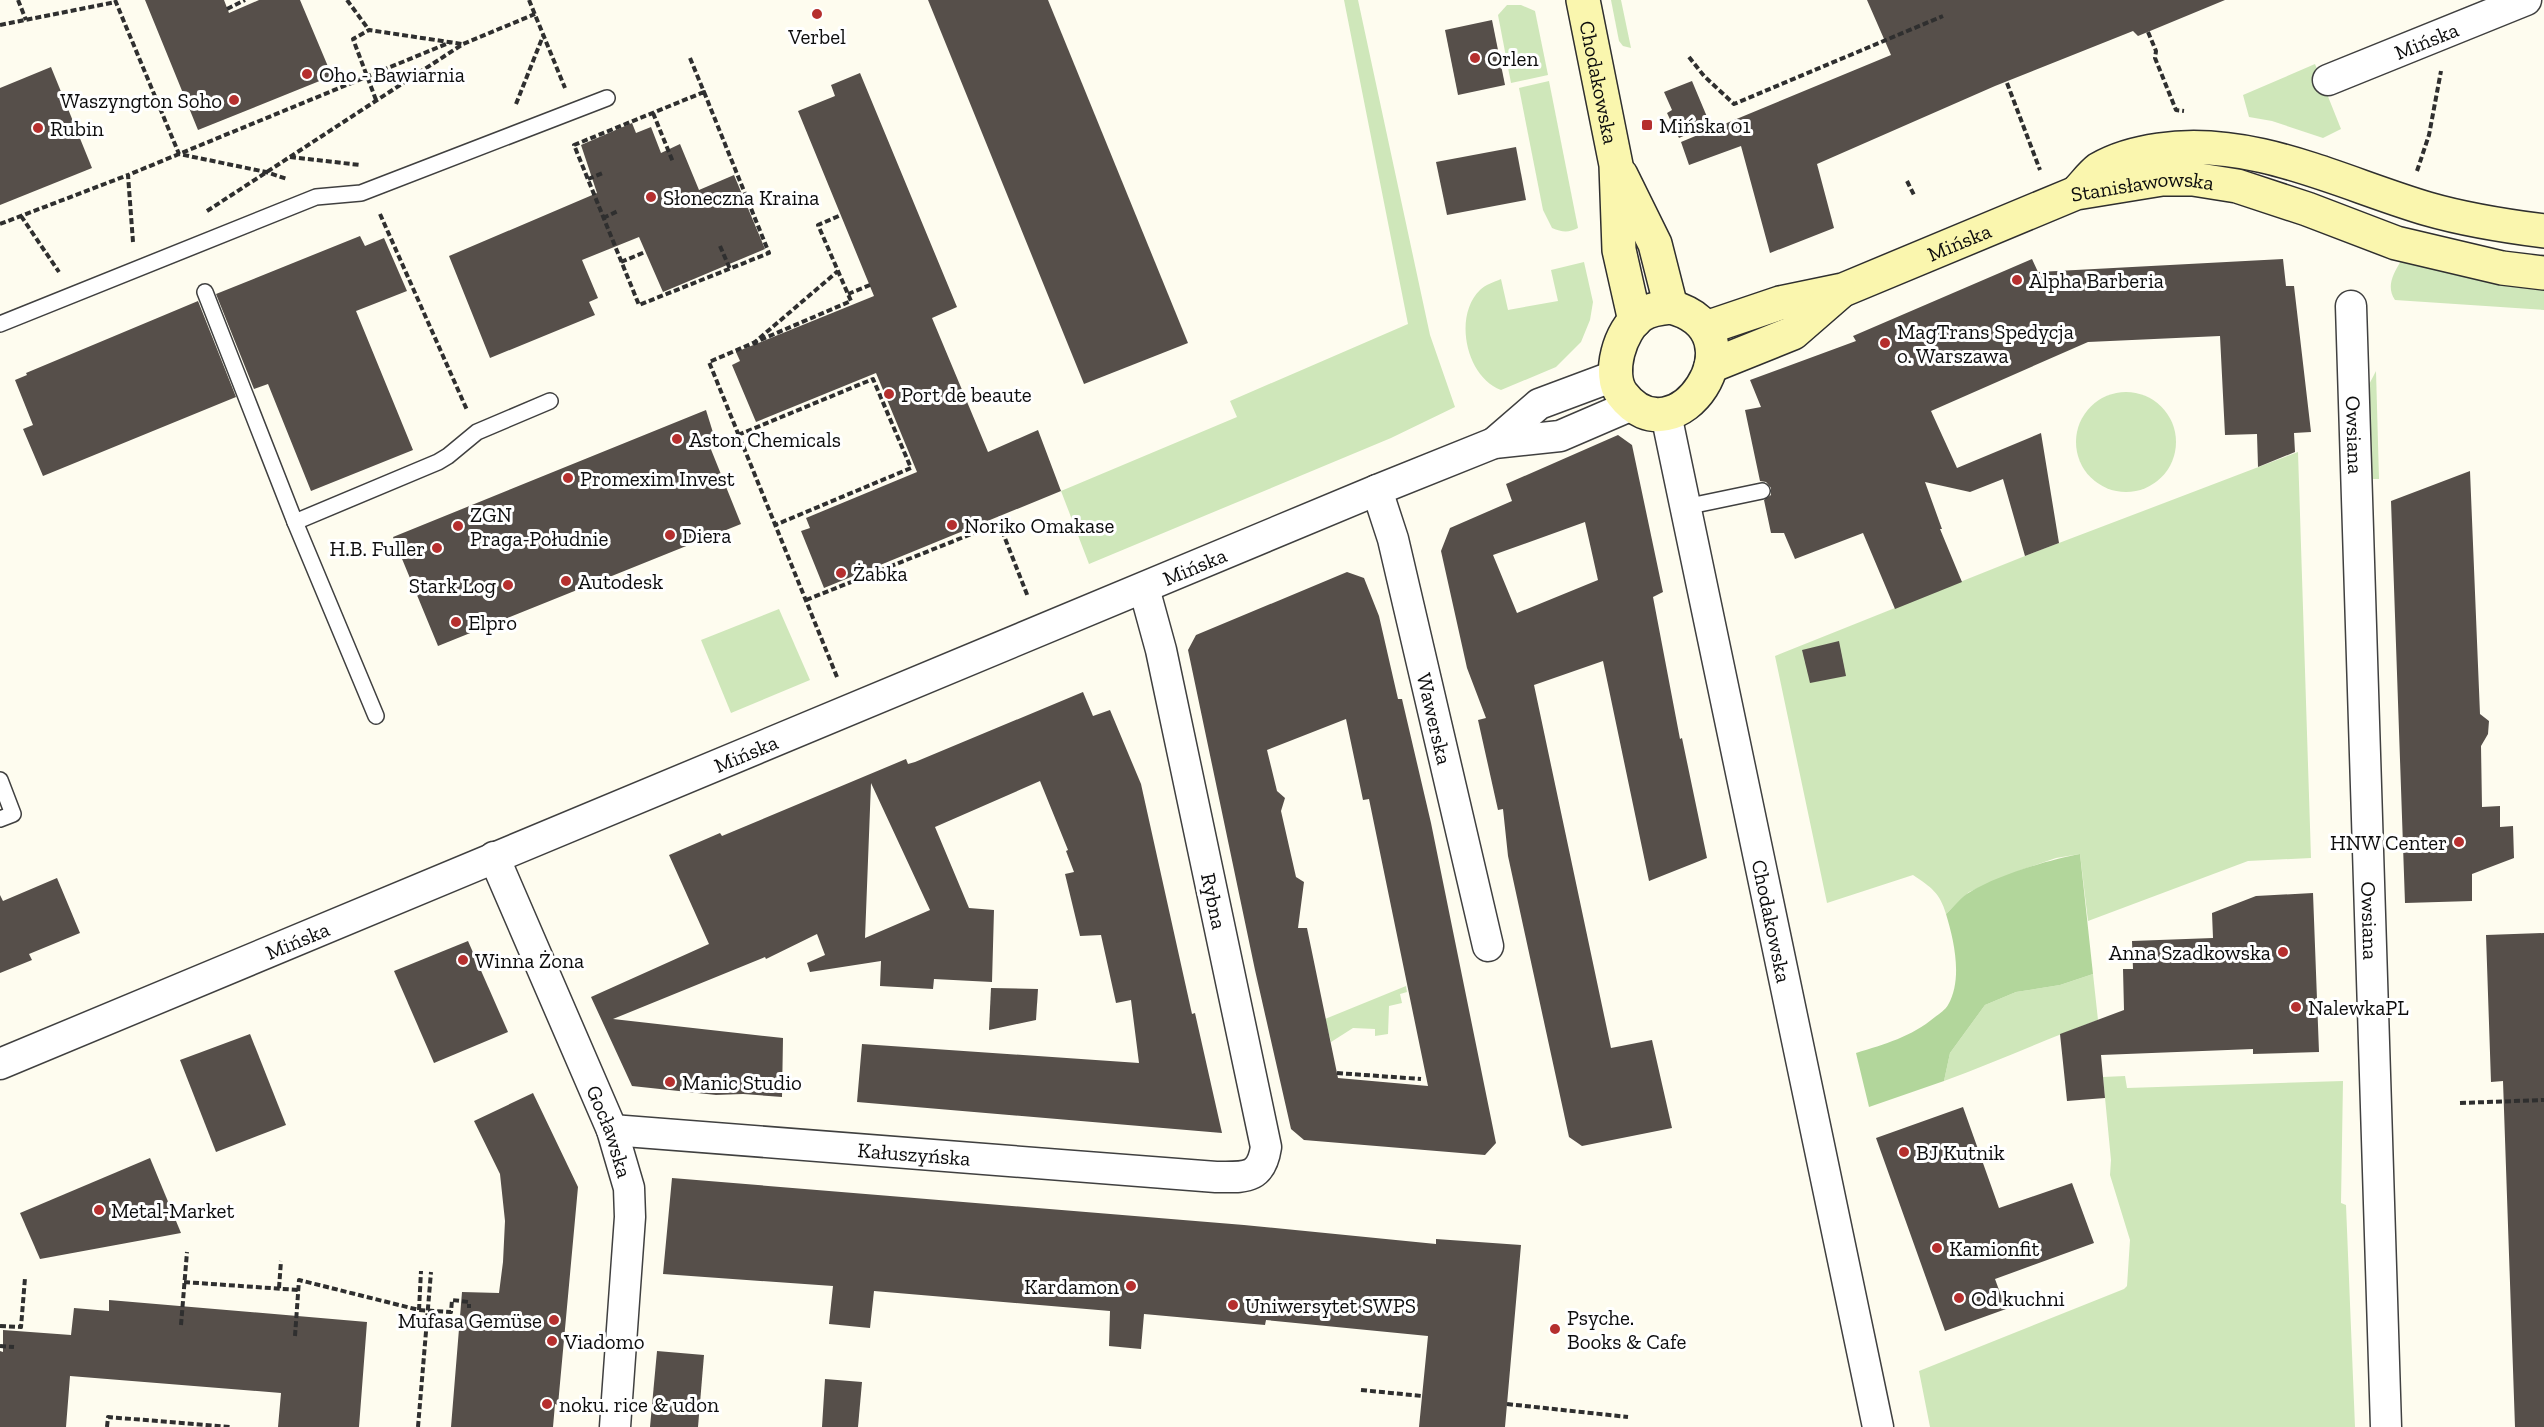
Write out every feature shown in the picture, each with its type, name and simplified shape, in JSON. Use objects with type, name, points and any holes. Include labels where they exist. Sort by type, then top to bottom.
[{"type":"street","name":"Chodakowska","points":[[1583,0],[1616,165],[1619,250],[1635,321]]},
{"type":"street","name":"Mińska","points":[[2328,80],[2526,0]]},
{"type":"street","name":"Stanisławowska","points":[[2076,193],[2098,170],[2132,154],[2186,146],[2254,154],[2311,168],[2428,209],[2476,221],[2544,231]]},
{"type":"street","name":"Chodakowska","points":[[1616,165],[1655,244],[1671,307]]},
{"type":"street","name":"Stanisławowska","points":[[2076,193],[2162,179],[2193,179],[2237,186],[2307,209],[2397,243],[2502,268],[2544,273]]},
{"type":"street","name":"Mińska","points":[[1706,328],[1780,303],[1843,290],[2076,193]]},
{"type":"street","name":"Mińska","points":[[1711,366],[1793,333],[1843,290]]},
{"type":"street","name":"Owsiana","points":[[2351,306],[2386,1427]]},
{"type":"street","points":[[1671,307],[1686,311],[1706,328],[1711,341],[1711,366],[1695,399],[1681,410],[1666,414],[1647,413],[1632,405],[1620,392],[1614,376],[1622,342],[1635,321],[1640,315],[1655,309],[1671,307]]},
{"type":"street","name":"Mińska","points":[[1494,443],[1539,404],[1614,376]]},
{"type":"street","name":"Mińska","points":[[0,1064],[1377,490],[1494,443],[1560,436],[1632,405]]},
{"type":"street","name":"Chodakowska","points":[[1666,414],[1878,1427]]},
{"type":"street","name":"Wawerska","points":[[1377,490],[1393,539],[1488,946]]},
{"type":"street","name":"Rybna","points":[[1144,588],[1161,650],[1266,1147],[1264,1165],[1254,1174],[1216,1177]]},
{"type":"street","name":"Gocławska","points":[[494,857],[612,1130],[629,1188],[630,1217],[615,1427]]},
{"type":"street","name":"Kałuszyńska","points":[[612,1130],[1216,1177]]},
{"type":"lane","points":[[0,324],[316,197],[361,193],[607,98]]},
{"type":"lane","points":[[205,292],[295,522],[376,716]]},
{"type":"lane","points":[[295,522],[438,462],[477,432],[550,401]]},
{"type":"lane","points":[[1685,507],[1762,490]]},
{"type":"lane","points":[[0,780],[13,814],[0,819]]},
{"type":"path","points":[[18,0],[26,20]]},
{"type":"path","points":[[227,9],[245,0]]},
{"type":"path","points":[[347,0],[369,30]]},
{"type":"path","points":[[529,0],[574,111]]},
{"type":"path","points":[[0,25],[116,1],[179,154]]},
{"type":"path","points":[[201,215],[463,44],[535,14]]},
{"type":"path","points":[[1689,57],[1704,76],[1734,104],[1942,16]]},
{"type":"path","points":[[376,100],[353,39],[369,30],[463,44]]},
{"type":"path","points":[[2148,32],[2156,51],[2155,58],[2176,110]]},
{"type":"path","points":[[503,138],[544,35]]},
{"type":"path","points":[[0,224],[128,175],[451,42]]},
{"type":"path","points":[[690,58],[704,92],[769,253],[639,305],[574,145],[704,92]]},
{"type":"path","points":[[2007,84],[2040,171]]},
{"type":"path","points":[[653,113],[673,162]]},
{"type":"path","points":[[179,154],[266,172],[379,210],[477,432]]},
{"type":"path","points":[[290,157],[417,171]]},
{"type":"path","points":[[588,179],[603,173]]},
{"type":"path","points":[[128,175],[134,249]]},
{"type":"path","points":[[1907,181],[1916,197]]},
{"type":"path","points":[[603,218],[618,211]]},
{"type":"path","points":[[837,676],[709,362],[851,301],[818,225],[841,215]]},
{"type":"path","points":[[21,216],[64,280]]},
{"type":"path","points":[[720,246],[730,269]]},
{"type":"path","points":[[621,262],[645,252]]},
{"type":"path","points":[[756,343],[838,271]]},
{"type":"path","points":[[848,294],[870,285]]},
{"type":"path","points":[[738,435],[873,378],[898,432],[911,468],[775,525]]},
{"type":"path","points":[[824,504],[826,510]]},
{"type":"path","points":[[806,600],[999,523],[1028,597]]},
{"type":"path","points":[[1011,553],[1016,551]]},
{"type":"path","points":[[1337,1073],[1420,1079]]},
{"type":"path","points":[[2460,1103],[2544,1100]]},
{"type":"path","points":[[181,1325],[187,1252]]},
{"type":"path","points":[[279,1288],[281,1261]]},
{"type":"path","points":[[419,1310],[421,1271]]},
{"type":"path","points":[[418,1427],[431,1272]]},
{"type":"path","points":[[0,1326],[21,1327],[25,1278]]},
{"type":"path","points":[[295,1336],[299,1280],[419,1310],[451,1312],[452,1300],[470,1302],[469,1308]]},
{"type":"path","points":[[184,1282],[298,1290]]},
{"type":"path","points":[[0,1346],[14,1347]]},
{"type":"path","points":[[1361,1390],[1422,1396]]},
{"type":"path","points":[[1507,1404],[1628,1417]]},
{"type":"path","points":[[107,1427],[108,1417],[230,1427]]},
{"type":"green space","points":[[1344,0],[1358,0],[1430,335],[1455,407],[1391,438],[1089,564],[1061,491],[1237,417],[1230,401],[1408,324]]},
{"type":"green space","points":[[1611,0],[1621,0],[1631,48],[1623,46],[1619,41]]},
{"type":"green space","points":[[1507,5],[1521,5],[1535,11],[1548,75],[1511,83],[1498,15]]},
{"type":"green space","points":[[2315,64],[2341,129],[2323,138],[2272,121],[2249,117],[2243,95]]},
{"type":"green space","points":[[1549,81],[1578,228],[1568,231],[1552,228],[1543,210],[1519,88]]},
{"type":"green space","points":[[2401,261],[2455,275],[2544,288],[2544,310],[2395,300],[2391,285]]},
{"type":"green space","points":[[1584,262],[1593,302],[1590,320],[1581,342],[1556,367],[1501,390],[1489,383],[1479,373],[1467,345],[1467,315],[1472,301],[1480,290],[1501,279],[1508,310],[1558,301],[1551,270]]},
{"type":"green space","points":[[2376,371],[2379,479],[2366,479],[2362,398]]},
{"type":"green space","points":[[2126,392],[2154,400],[2168,414],[2176,442],[2168,470],[2154,484],[2126,492],[2098,484],[2084,470],[2076,442],[2084,414],[2098,400]]},
{"type":"green space","points":[[2298,452],[2311,858],[2248,861],[2088,921],[2080,854],[2056,858],[1969,892],[1946,914],[1934,891],[1913,875],[1827,903],[1775,656],[2025,556]]},
{"type":"green space","points":[[779,609],[810,680],[731,713],[701,640]]},
{"type":"green space","points":[[2080,854],[2093,974],[2060,985],[2016,992],[1985,1005],[1950,1053],[1944,1081],[1869,1107],[1856,1053],[1917,1030],[1944,1010],[1953,995],[1956,960],[1946,914],[1967,894],[1994,880],[2039,864]]},
{"type":"green space","points":[[2093,974],[2098,1020],[1944,1081],[1950,1053],[1985,1005],[2016,992],[2060,985]]},
{"type":"green space","points":[[1406,986],[1407,992],[1400,994],[1402,1003],[1389,1006],[1388,1034],[1375,1036],[1375,1029],[1353,1028],[1331,1042],[1325,1019]]},
{"type":"green space","points":[[2125,1076],[2127,1088],[2343,1081],[2341,1203],[2346,1205],[2355,1427],[1930,1427],[1919,1371],[2127,1286],[2130,1240],[2110,1175],[2111,1160],[2103,1077]]},
{"type":"building","points":[[145,0],[224,0],[229,13],[259,0],[300,0],[332,76],[198,130]]},
{"type":"building","points":[[928,0],[1048,0],[1188,343],[1084,384]]},
{"type":"building","points":[[1867,0],[2225,0],[2138,36],[2133,31],[1995,86],[1817,164],[1834,228],[1770,253],[1741,146],[1689,165],[1681,142],[1891,55]]},
{"type":"building","name":"Orlen","points":[[1492,20],[1505,85],[1458,95],[1445,30]]},
{"type":"building","name":"Rubin","points":[[51,67],[92,168],[0,205],[0,88]]},
{"type":"building","points":[[860,73],[957,307],[932,318],[988,452],[1038,430],[1061,491],[824,588],[801,531],[810,528],[806,518],[917,472],[876,373],[756,422],[732,365],[740,361],[736,352],[874,296],[798,111],[835,96],[831,85]]},
{"type":"building","points":[[1692,81],[1710,124],[1679,138],[1667,113],[1672,110],[1664,92]]},
{"type":"building","points":[[632,123],[636,133],[651,127],[661,153],[680,144],[699,190],[734,175],[765,249],[663,292],[639,237],[582,260],[598,298],[589,302],[595,315],[490,358],[449,256],[597,193],[581,145]]},
{"type":"building","points":[[1516,147],[1526,200],[1447,215],[1436,162]]},
{"type":"building","points":[[360,236],[365,246],[384,238],[407,291],[356,311],[413,450],[311,491],[268,384],[254,389],[216,294]]},
{"type":"building","points":[[2032,259],[2038,272],[2283,259],[2286,286],[2294,286],[2311,432],[2294,433],[2295,452],[2258,467],[2257,434],[2225,435],[2220,336],[2088,342],[1931,411],[1957,468],[2041,433],[2059,543],[2025,556],[2003,479],[1970,492],[1925,482],[1942,529],[1940,529],[1962,582],[1895,609],[1863,533],[1795,559],[1784,533],[1771,533],[1764,500],[1771,495],[1771,488],[1766,482],[1760,481],[1745,410],[1761,407],[1750,380],[1856,341],[1853,336]]},
{"type":"building","points":[[198,301],[236,397],[43,476],[23,429],[33,425],[15,380],[27,375],[26,373]]},
{"type":"building","points":[[706,410],[715,439],[708,442],[741,524],[438,646],[393,537]]},
{"type":"building","points":[[1618,435],[1632,445],[1663,592],[1653,597],[1680,739],[1682,738],[1707,858],[1649,881],[1603,661],[1534,685],[1611,1048],[1652,1040],[1672,1128],[1582,1146],[1569,1137],[1508,856],[1503,809],[1498,810],[1478,720],[1486,718],[1467,668],[1441,551],[1450,528],[1512,501],[1506,484]],"holes":[[[1585,522],[1598,580],[1517,613],[1493,555]]]},
{"type":"building","points":[[2470,471],[2480,714],[2489,721],[2488,734],[2481,746],[2482,807],[2500,806],[2500,827],[2513,826],[2514,858],[2472,874],[2472,901],[2405,903],[2391,501]]},
{"type":"building","points":[[1347,572],[1364,578],[1379,616],[1398,699],[1402,699],[1431,823],[1496,1143],[1485,1155],[1304,1140],[1291,1129],[1188,650],[1196,635]],"holes":[[[1346,719],[1363,800],[1369,799],[1428,1086],[1338,1078],[1307,928],[1298,928],[1304,882],[1296,877],[1281,811],[1285,798],[1277,791],[1267,750]]]},
{"type":"building","points":[[1839,641],[1846,676],[1810,683],[1802,650]]},
{"type":"building","points":[[1083,692],[1093,716],[1110,710],[1141,784],[1192,1014],[1195,1013],[1222,1133],[857,1102],[862,1044],[1139,1063],[1131,1000],[1116,1003],[1101,935],[1080,936],[1065,874],[1074,872],[1066,851],[1068,850],[1040,781],[935,827],[969,908],[994,910],[992,982],[934,979],[933,989],[880,986],[881,961],[810,972],[807,963],[825,955],[817,934],[766,959],[765,957],[613,1019],[783,1038],[782,1097],[743,1094],[716,1095],[632,1086],[591,997],[709,944],[669,855],[720,833],[722,836],[906,759],[908,764]],"holes":[[[871,783],[930,910],[865,938]]]},
{"type":"building","points":[[57,878],[80,933],[29,954],[32,960],[0,973],[0,895],[3,901]]},
{"type":"building","points":[[2313,893],[2319,1052],[2253,1054],[2253,1049],[2101,1055],[2105,1098],[2067,1101],[2060,1034],[2124,1010],[2123,969],[2133,969],[2132,941],[2213,938],[2212,913],[2256,896]]},
{"type":"building","points":[[2544,933],[2544,1427],[2515,1427],[2503,1081],[2491,1082],[2486,935]]},
{"type":"building","points":[[468,941],[508,1032],[434,1063],[394,971]]},
{"type":"building","points":[[991,988],[1038,989],[1036,1020],[989,1030]]},
{"type":"building","points":[[250,1034],[286,1125],[216,1152],[180,1060]]},
{"type":"building","points":[[533,1093],[578,1187],[558,1405],[555,1404],[553,1427],[451,1427],[462,1292],[499,1293],[503,1262],[505,1221],[500,1174],[474,1121]]},
{"type":"building","points":[[1963,1107],[1999,1208],[2072,1183],[2094,1243],[1995,1279],[2006,1309],[1945,1331],[1876,1138]]},
{"type":"building","name":"Metal-Market","points":[[150,1158],[181,1233],[40,1259],[20,1213]]},
{"type":"building","points":[[672,1178],[1244,1225],[1436,1244],[1436,1239],[1521,1245],[1505,1427],[1419,1427],[1428,1336],[1266,1320],[1265,1325],[1144,1314],[1141,1349],[1109,1346],[1110,1311],[874,1291],[870,1328],[829,1324],[833,1286],[663,1274]]},
{"type":"building","points":[[109,1300],[367,1322],[359,1427],[278,1427],[281,1393],[70,1376],[66,1427],[0,1427],[0,1351],[3,1352],[3,1330],[71,1335],[74,1308],[109,1311]]},
{"type":"building","points":[[657,1351],[704,1355],[698,1427],[650,1427]]},
{"type":"building","points":[[825,1379],[862,1382],[858,1427],[822,1427]]},
{"type":"place","name":"Verbel","points":[[817,14]]},
{"type":"place","name":"Orlen","points":[[1475,58]]},
{"type":"place","name":"Oho - Bawiarnia","points":[[307,74]]},
{"type":"place","name":"Waszyngton Soho","points":[[234,100]]},
{"type":"place","name":"Mińska 01","points":[[1647,125]]},
{"type":"place","name":"Rubin","points":[[38,128]]},
{"type":"place","name":"Słoneczna Kraina","points":[[651,197]]},
{"type":"place","name":"Alpha Barberia","points":[[2017,280]]},
{"type":"place","name":"MagTrans Spedycja o. Warszawa","points":[[1885,343]]},
{"type":"place","name":"Port de beaute","points":[[889,394]]},
{"type":"place","name":"Aston Chemicals","points":[[677,439]]},
{"type":"place","name":"Promexim Invest","points":[[568,478]]},
{"type":"place","name":"Noriko Omakase","points":[[952,525]]},
{"type":"place","name":"ZGN Praga-Południe","points":[[458,526]]},
{"type":"place","name":"Diera","points":[[670,535]]},
{"type":"place","name":"H.B. Fuller","points":[[437,548]]},
{"type":"place","name":"Żabka","points":[[841,573]]},
{"type":"place","name":"Autodesk","points":[[566,581]]},
{"type":"place","name":"Stark Log","points":[[508,585]]},
{"type":"place","name":"Elpro","points":[[456,622]]},
{"type":"place","name":"HNW Center","points":[[2459,842]]},
{"type":"place","name":"Anna Szadkowska","points":[[2283,952]]},
{"type":"place","name":"Winna Żona","points":[[463,960]]},
{"type":"place","name":"NalewkaPL","points":[[2296,1007]]},
{"type":"place","name":"Manic Studio","points":[[670,1082]]},
{"type":"place","name":"BJ Kutnik","points":[[1904,1152]]},
{"type":"place","name":"Metal-Market","points":[[99,1210]]},
{"type":"place","name":"Kamionfit","points":[[1937,1248]]},
{"type":"place","name":"Kardamon","points":[[1131,1286]]},
{"type":"place","name":"Od kuchni","points":[[1959,1298]]},
{"type":"place","name":"Uniwersytet SWPS","points":[[1233,1305]]},
{"type":"place","name":"Mufasa Gemüse","points":[[554,1320]]},
{"type":"place","name":"Psyche. Books & Cafe","points":[[1555,1329]]},
{"type":"place","name":"Viadomo","points":[[552,1341]]},
{"type":"place","name":"noku. rice & udon","points":[[547,1404]]}]
